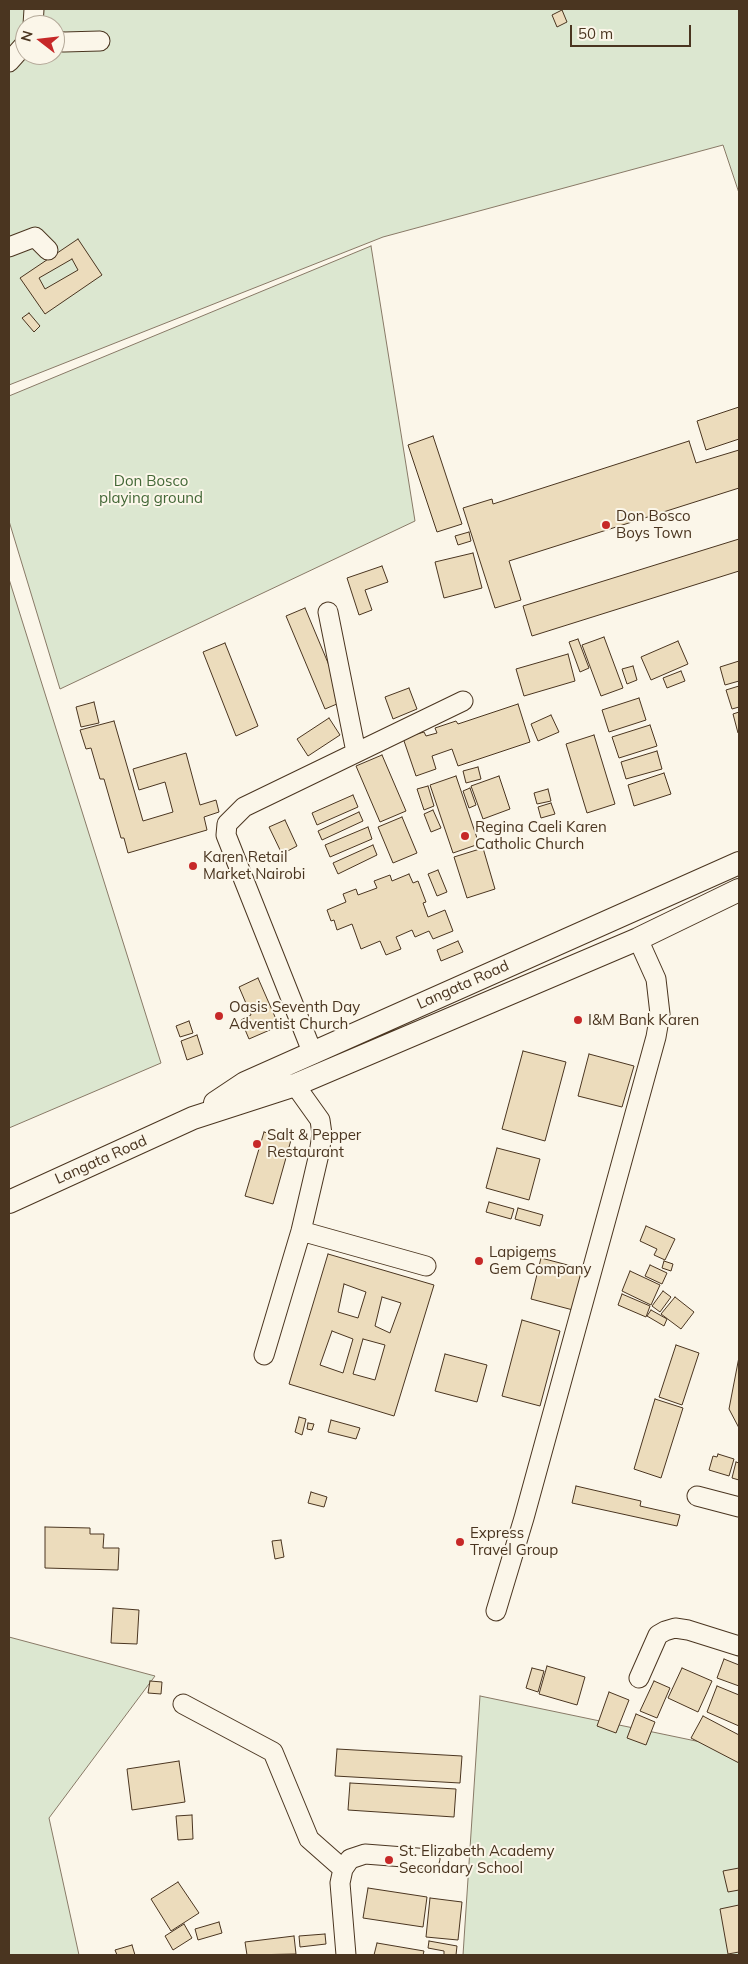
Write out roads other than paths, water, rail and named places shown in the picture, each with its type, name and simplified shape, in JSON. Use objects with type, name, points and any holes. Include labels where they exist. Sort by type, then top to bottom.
[{"type":"main road","name":"Langata Road","points":[[193,1118],[245,1083],[498,969],[739,864]]},
{"type":"main road","name":"Langata Road","points":[[9,1202],[193,1118],[296,1086],[638,939],[739,890]]},
{"type":"street","points":[[65,42],[100,41]]},
{"type":"street","points":[[9,247],[35,237],[48,250]]},
{"type":"street","points":[[328,612],[356,752]]},
{"type":"street","points":[[313,1054],[226,834],[227,824],[231,817],[244,807],[463,701]]},
{"type":"street","points":[[496,1610],[524,1518],[656,1037],[660,1014],[656,980],[638,939]]},
{"type":"street","points":[[264,1355],[301,1231],[322,1134],[320,1120],[296,1086]]},
{"type":"street","points":[[301,1231],[426,1266]]},
{"type":"street","points":[[697,1496],[739,1507]]},
{"type":"street","points":[[638,1678],[658,1635],[665,1631],[675,1628],[688,1630],[739,1646]]},
{"type":"street","points":[[183,1704],[273,1752],[309,1839],[343,1869]]},
{"type":"street","points":[[346,1955],[340,1883],[343,1869],[350,1859],[365,1854],[430,1859]]},
{"type":"place","name":"Don Bosco Boys Town","points":[[606,525]]},
{"type":"place","name":"Regina Caeli Karen Catholic Church","points":[[465,836]]},
{"type":"place","name":"Karen Retail Market Nairobi","points":[[193,866]]},
{"type":"place","name":"Oasis Seventh Day Adventist Church","points":[[219,1016]]},
{"type":"place","name":"I&M Bank Karen","points":[[578,1020]]},
{"type":"place","name":"Salt & Pepper Restaurant","points":[[257,1144]]},
{"type":"place","name":"Lapigems Gem Company","points":[[479,1261]]},
{"type":"place","name":"Express Travel Group","points":[[460,1542]]},
{"type":"place","name":"St. Elizabeth Academy Secondary School","points":[[389,1860]]},
{"type":"park label","name":"Don Bosco playing ground","points":[[151,490]]}]
